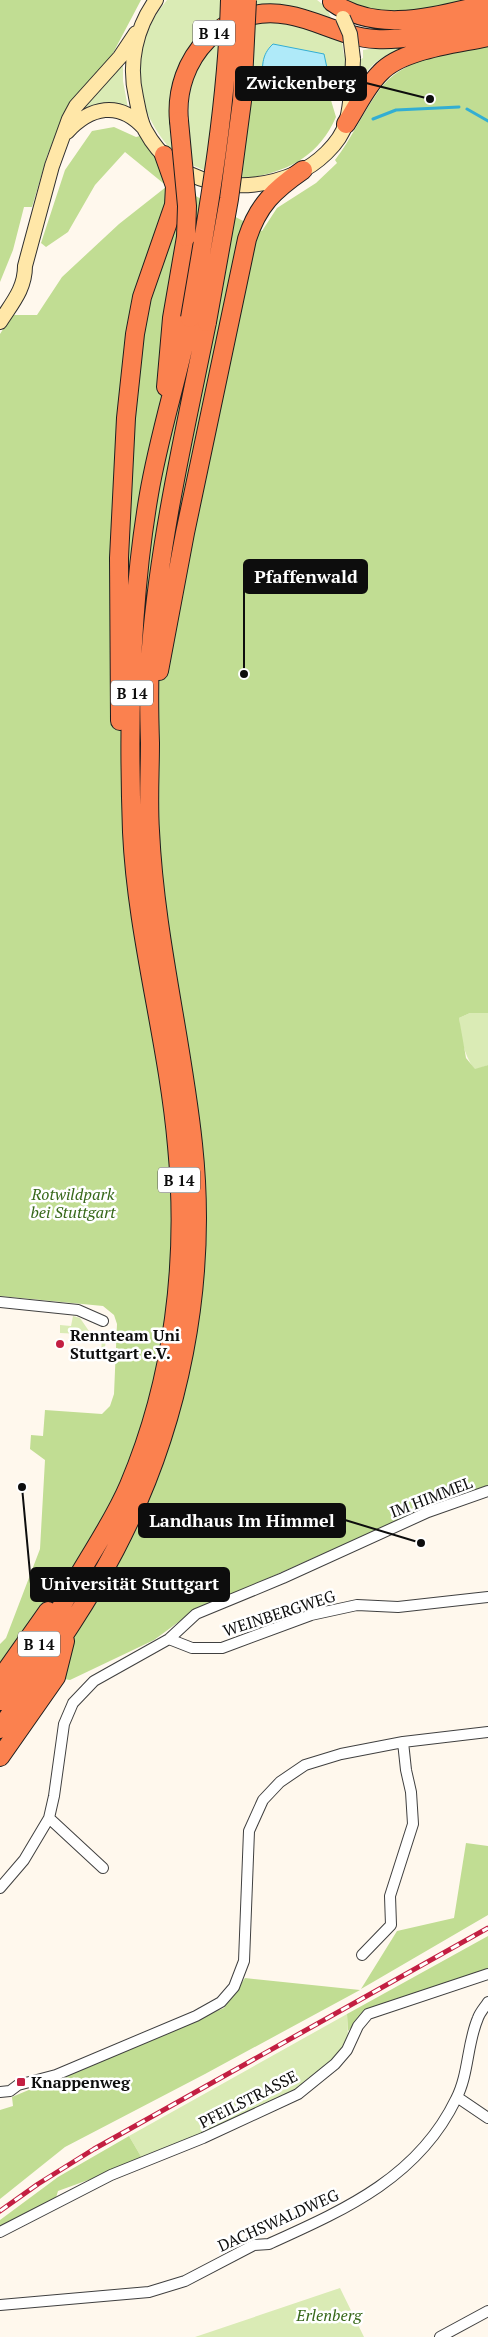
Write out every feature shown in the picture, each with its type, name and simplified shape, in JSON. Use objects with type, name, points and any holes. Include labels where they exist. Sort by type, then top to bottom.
[{"type":"highway","points":[[163,426],[190,318],[215,169],[224,101],[230,0]]},
{"type":"highway","points":[[150,746],[151,646],[166,525],[207,322],[229,199],[242,101],[247,0]]},
{"type":"highway","points":[[331,1],[355,14],[390,21],[411,20],[488,4]]},
{"type":"highway","name":"B 14","points":[[0,1701],[43,1638],[104,1536],[129,1487],[146,1439],[169,1352],[179,1276],[181,1211],[177,1145],[137,892],[132,800],[133,640],[145,521],[163,426],[169,345],[186,237],[187,206],[179,121],[181,85],[190,60],[212,34],[236,20],[261,13],[282,14],[308,20],[356,37],[378,39],[408,36],[488,20]]},
{"type":"highway","name":"B 14","points":[[346,124],[373,80],[390,65],[411,55],[488,37]]},
{"type":"highway","points":[[132,800],[126,791],[121,755],[121,512],[126,418],[137,325],[147,279],[174,205],[175,186],[164,155]]},
{"type":"highway","name":"B 14","points":[[0,1729],[67,1631],[116,1549],[144,1488],[156,1456],[183,1358],[192,1292],[197,1225],[196,1174],[186,1091],[164,960],[155,891],[150,830],[150,746],[160,662],[172,598],[244,248],[252,224],[260,209],[278,189],[303,170]]},
{"type":"highway","name":"B 14","points":[[0,1678],[66,1584],[74,1584]]},
{"type":"highway","name":"B 14","points":[[0,1757],[56,1677],[67,1631]]},
{"type":"main road","points":[[1,321],[16,276],[25,266],[52,166],[74,110],[120,57],[156,0]]},
{"type":"main road","points":[[331,1],[343,18],[350,34],[354,59],[346,124]]},
{"type":"main road","points":[[140,26],[133,81],[144,128]]},
{"type":"main road","points":[[63,137],[81,118],[103,111],[124,112],[144,128],[164,155],[190,174],[224,185],[255,186],[270,184],[303,170]]},
{"type":"main road","name":"B 14","points":[[303,170],[316,162],[330,148],[346,124]]},
{"type":"street","points":[[0,1302],[78,1310],[103,1321]]},
{"type":"street","name":"IM HIMMEL","points":[[49,1818],[64,1724],[73,1703],[94,1681],[170,1639],[196,1614],[283,1578],[428,1512],[488,1491]]},
{"type":"street","name":"WEINBERGWEG","points":[[170,1639],[192,1648],[222,1648],[312,1615],[357,1605],[398,1607],[488,1597]]},
{"type":"street","points":[[0,2092],[10,2091],[18,2086],[56,2076],[196,2016],[221,2002],[234,1987],[244,1960],[250,1831],[264,1800],[280,1782],[305,1765],[342,1754],[403,1742],[488,1732]]},
{"type":"street","points":[[362,1955],[391,1925],[390,1896],[413,1824],[411,1792],[403,1742]]},
{"type":"street","points":[[0,1888],[24,1860],[49,1818],[103,1868]]},
{"type":"street","name":"PFEILSTRASSE","points":[[0,2232],[111,2175],[204,2138],[298,2094],[335,2064],[347,2050],[358,2026],[368,2014],[488,1974]]},
{"type":"street","name":"DACHSWALDWEG","points":[[0,2305],[149,2292],[185,2281],[254,2245],[269,2244],[326,2218],[393,2178],[424,2148],[438,2130],[457,2097],[478,2018],[488,2002]]},
{"type":"street","points":[[457,2097],[488,2118]]},
{"type":"street","points":[[440,2337],[488,2311]]},
{"type":"green space","points":[[0,0],[141,0],[112,55],[62,119],[47,156],[32,207],[24,207],[13,250],[0,282]]},
{"type":"green space","points":[[167,0],[317,0],[326,7],[333,22],[297,9],[275,5],[241,9],[225,16],[211,26],[198,37],[188,51],[179,66],[174,82],[171,109],[175,154],[160,136],[149,117],[142,98],[139,78],[139,58],[144,39],[153,19]]},
{"type":"green space","points":[[348,0],[470,0],[423,11],[393,14],[363,8]]},
{"type":"green space","points":[[264,22],[295,25],[342,42],[344,55],[349,59],[344,99],[250,95],[242,179],[213,174],[192,165],[189,116],[190,94],[195,74],[203,57],[217,42],[237,30]]},
{"type":"green space","points":[[409,43],[414,46],[384,57],[372,66],[361,79],[358,78],[359,60],[363,58],[363,50]]},
{"type":"green space","name":"Rotwildpark bei Stuttgart","points":[[488,45],[488,1013],[470,1013],[459,1018],[466,1058],[475,1069],[488,1065],[488,1485],[412,1514],[192,1612],[154,1640],[70,1680],[0,1668],[0,1644],[6,1638],[40,1549],[45,1460],[30,1449],[31,1435],[43,1436],[45,1410],[102,1414],[110,1406],[114,1394],[117,1324],[114,1315],[103,1306],[0,1296],[0,334],[12,315],[37,315],[62,277],[119,224],[171,183],[262,231],[277,208],[316,183],[337,163],[335,160],[372,100],[388,80],[400,71],[428,58]]},
{"type":"green space","points":[[123,64],[123,81],[128,108],[103,106],[79,113]]},
{"type":"green space","points":[[250,95],[330,97],[336,117],[320,143],[298,161],[272,173],[242,179]]},
{"type":"green space","points":[[114,127],[136,137],[140,136],[160,162],[168,180],[163,183],[125,152],[95,185],[68,232],[46,247],[41,243],[65,170],[92,131]]},
{"type":"green space","points":[[470,1013],[488,1013],[488,1065],[475,1070],[465,1052],[459,1018]]},
{"type":"green space","points":[[73,1316],[80,1318],[91,1334],[103,1335],[103,1339],[106,1339],[104,1355],[101,1356],[102,1335],[60,1333],[60,1325],[71,1326]]},
{"type":"green space","points":[[466,1843],[488,1846],[488,1915],[361,1989],[397,1931],[454,1918]]},
{"type":"green space","points":[[488,1936],[488,1971],[368,2011],[348,2031],[347,2014]]},
{"type":"green space","points":[[245,1978],[360,1990],[65,2147],[0,2199],[0,2110],[13,2106],[12,2097],[224,2008]]},
{"type":"green space","points":[[347,2014],[348,2037],[333,2062],[295,2091],[143,2160],[129,2136]]},
{"type":"green space","points":[[129,2136],[143,2160],[58,2191],[55,2201],[0,2230],[0,2220],[58,2177]]},
{"type":"green space","name":"Erlenberg","points":[[340,2288],[364,2337],[195,2337]]},
{"type":"water","points":[[273,44],[324,54],[327,68],[323,80],[305,75],[300,81],[302,93],[272,91],[263,83],[263,67],[266,52]]},
{"type":"waterway","points":[[373,119],[396,110],[459,107]]},
{"type":"waterway","points":[[467,109],[488,121]]},
{"type":"railway","points":[[0,2211],[38,2184],[94,2149],[488,1928]]},
{"type":"place","name":"Zwickenberg","points":[[430,99]]},
{"type":"place","name":"Pfaffenwald","points":[[244,674]]},
{"type":"place","name":"Rennteam Uni Stuttgart e.V.","points":[[60,1344]]},
{"type":"place","name":"Universität Stuttgart","points":[[22,1487]]},
{"type":"place","name":"Landhaus Im Himmel","points":[[421,1543]]},
{"type":"place","name":"Knappenweg","points":[[21,2082]]}]
